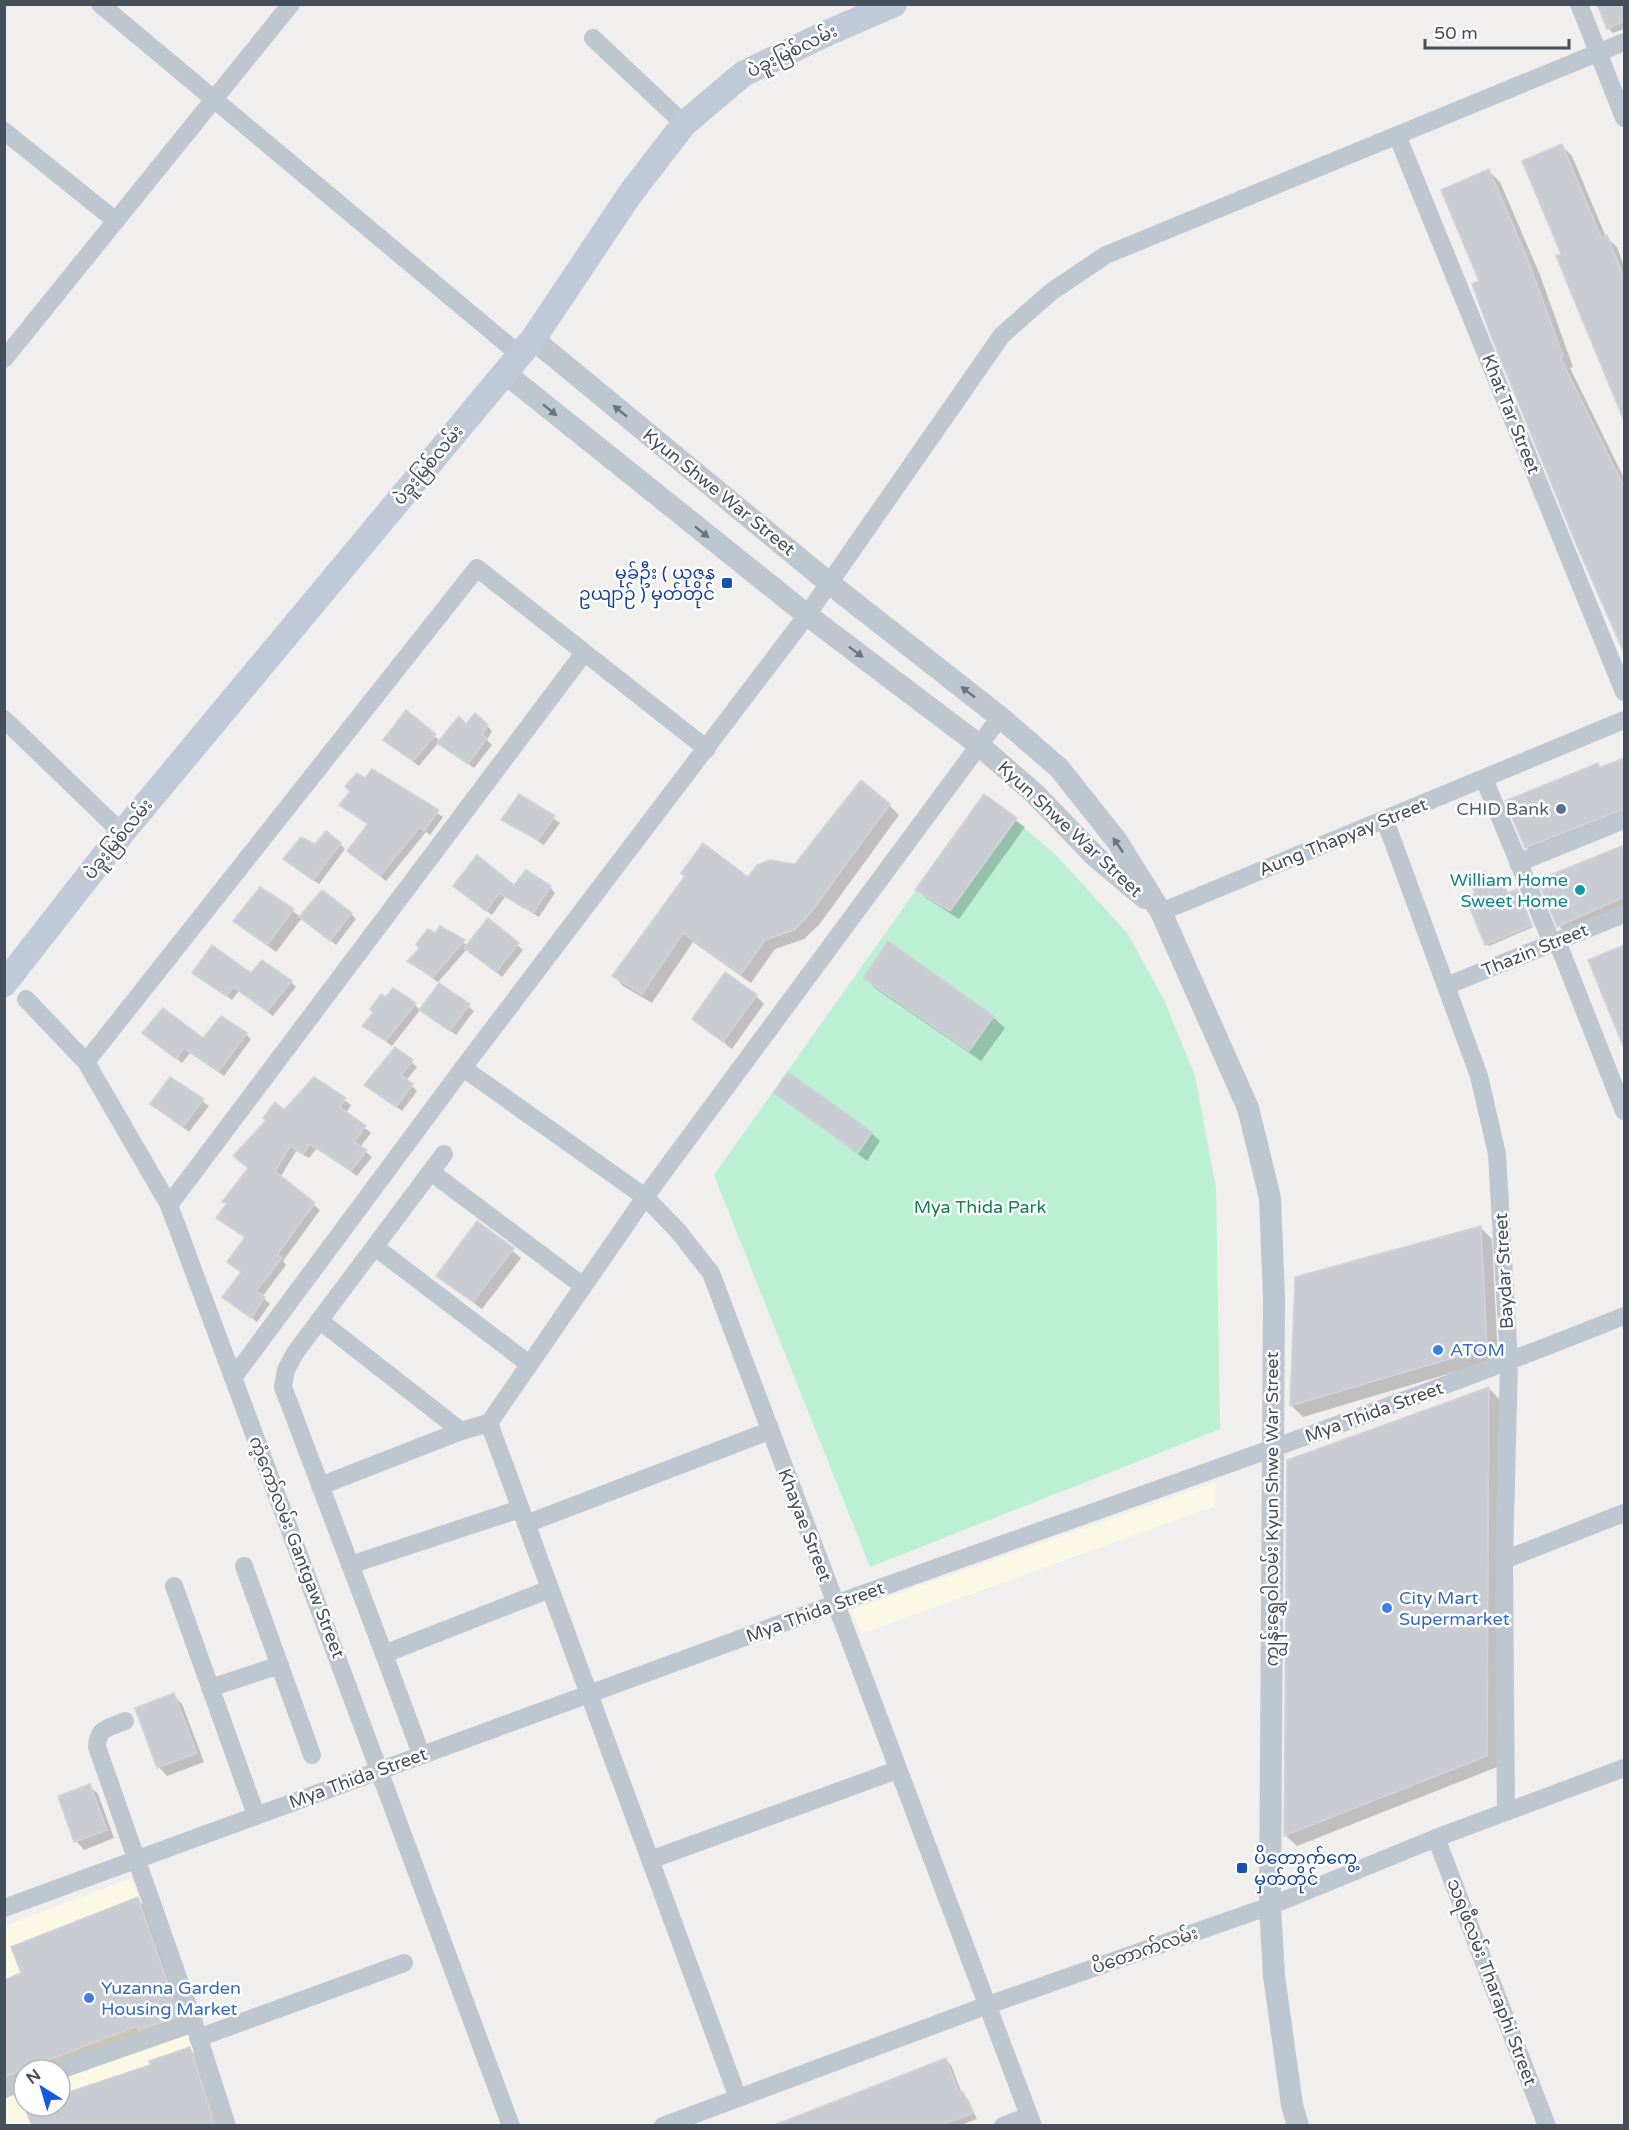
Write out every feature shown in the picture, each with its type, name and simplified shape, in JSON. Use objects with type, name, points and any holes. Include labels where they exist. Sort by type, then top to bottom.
[{"type":"main road","name":"ပဲခူးမြစ်လမ်း","points":[[4,984],[122,833],[519,356],[630,194],[684,124],[743,74],[894,4]]},
{"type":"street","points":[[100,4],[519,356]]},
{"type":"street","points":[[4,358],[291,4]]},
{"type":"street","points":[[1579,4],[1624,118]]},
{"type":"street","points":[[592,38],[684,124]]},
{"type":"street","points":[[233,1378],[463,1068],[807,615],[1002,335],[1051,292],[1106,255],[1624,42]]},
{"type":"street","points":[[4,131],[116,221]]},
{"type":"street","name":"Khat Tar Street","points":[[1397,135],[1624,692]]},
{"type":"street","name":"Kyun Shwe War Street","points":[[519,356],[829,583],[1000,717],[1059,768],[1117,841],[1161,912]]},
{"type":"street","name":"Kyun Shwe War Street","points":[[519,356],[807,615],[979,745],[1034,793],[1096,857],[1161,912]]},
{"type":"street","points":[[86,1062],[477,568],[707,749]]},
{"type":"street","points":[[169,1205],[584,653]]},
{"type":"street","points":[[320,1486],[461,1431],[489,1423],[645,1197],[1000,717]]},
{"type":"street","points":[[4,719],[122,833]]},
{"type":"street","name":"Aung Thapyay Street","points":[[1161,912],[1624,720]]},
{"type":"street","points":[[1484,779],[1624,1110]]},
{"type":"street","name":"Baydar Street","points":[[1385,820],[1479,1076],[1497,1154],[1509,1362],[1504,1560],[1506,1812]]},
{"type":"street","points":[[1521,862],[1624,820]]},
{"type":"street","name":"ကျွန်းရွှေဝါလမ်း Kyun Shwe War Street","points":[[1161,912],[1248,1108],[1270,1198],[1274,1298],[1271,1449],[1270,1906],[1274,1976],[1292,2105],[1298,2126]]},
{"type":"street","name":"Thazin Street","points":[[1446,986],[1624,914]]},
{"type":"street","name":"ကံ့ကော်လမ်း Gantgaw Street","points":[[26,999],[86,1062],[169,1205],[381,1770],[511,2126]]},
{"type":"street","name":"Khayae Street","points":[[463,1068],[645,1197],[678,1232],[711,1273],[1031,2121]]},
{"type":"street","points":[[422,1755],[283,1387],[286,1370],[295,1353],[444,1154]]},
{"type":"street","points":[[431,1172],[583,1286]]},
{"type":"street","points":[[375,1247],[529,1364]]},
{"type":"street","name":"Mya Thida Street","points":[[4,1908],[834,1604],[1271,1449],[1509,1362],[1624,1316]]},
{"type":"street","points":[[319,1320],[461,1431]]},
{"type":"street","points":[[489,1423],[738,2098]]},
{"type":"street","points":[[350,1565],[523,1516],[769,1431]]},
{"type":"street","points":[[1504,1560],[1624,1513]]},
{"type":"street","points":[[244,1566],[312,1755]]},
{"type":"street","points":[[174,1586],[256,1815]]},
{"type":"street","points":[[384,1654],[550,1588]]},
{"type":"street","points":[[210,1688],[280,1665]]},
{"type":"street","points":[[125,1721],[102,1731],[97,1736],[97,1747],[227,2126]]},
{"type":"street","name":"ပိတောက်လမ်း","points":[[663,2126],[988,2005],[1270,1906],[1436,1838],[1624,1768]]},
{"type":"street","points":[[650,1860],[897,1770]]},
{"type":"street","name":"သရဖီလမ်း Tharaphi Street","points":[[1436,1838],[1547,2126]]},
{"type":"street","points":[[72,2067],[196,2031],[404,1963]]},
{"type":"street","points":[[1003,2126],[1031,2121]]},
{"type":"shaded area","points":[[1216,1482],[1215,1506],[861,1634],[851,1610]]},
{"type":"shaded area","name":"Yuzanna Garden Housing Market","points":[[131,1878],[220,2125],[5,2126],[5,1926]]},
{"type":"green space","name":"Mya Thida Park","points":[[984,794],[1057,856],[1128,934],[1164,1000],[1195,1076],[1216,1188],[1220,1429],[870,1567],[714,1175]]},
{"type":"building","points":[[1597,4],[1624,4],[1624,21],[1607,29]]},
{"type":"building","points":[[1562,144],[1601,237],[1607,235],[1624,278],[1624,421],[1556,256],[1561,254],[1522,161]]},
{"type":"building","points":[[1489,169],[1529,263],[1563,356],[1560,357],[1624,487],[1624,653],[1574,539],[1491,336],[1472,284],[1479,281],[1441,190]]},
{"type":"building","points":[[406,710],[436,734],[413,761],[383,740]]},
{"type":"building","points":[[475,713],[488,725],[482,735],[487,738],[468,764],[437,743],[459,716],[466,724]]},
{"type":"building","name":"CHID Bank","points":[[1624,758],[1624,809],[1525,848],[1505,801],[1598,763],[1599,768]]},
{"type":"building","points":[[372,769],[439,810],[424,831],[420,827],[380,876],[347,851],[368,824],[339,805],[350,792],[345,786],[357,773],[365,778]]},
{"type":"building","points":[[861,780],[890,804],[809,915],[794,930],[765,940],[741,974],[683,933],[642,994],[612,976],[685,876],[681,873],[703,843],[748,877],[757,865],[770,860],[795,864]]},
{"type":"building","points":[[519,794],[555,816],[538,840],[501,820]]},
{"type":"building","points":[[984,794],[1017,818],[950,911],[915,890]]},
{"type":"building","points":[[326,831],[341,843],[313,880],[283,859],[301,837],[315,844]]},
{"type":"building","name":"William Home Sweet Home","points":[[1624,845],[1624,897],[1557,927],[1538,880]]},
{"type":"building","points":[[477,855],[514,885],[526,870],[551,886],[533,913],[499,893],[486,911],[453,886]]},
{"type":"building","points":[[1485,871],[1492,884],[1501,880],[1508,893],[1517,889],[1532,925],[1485,945],[1465,897],[1475,893],[1469,879]]},
{"type":"building","points":[[260,887],[294,909],[267,945],[233,921]]},
{"type":"building","points":[[322,890],[352,913],[330,941],[299,917]]},
{"type":"building","points":[[488,918],[519,943],[496,972],[464,948]]},
{"type":"building","points":[[440,926],[465,940],[433,977],[407,961],[419,949],[416,944],[428,929],[435,933]]},
{"type":"building","points":[[888,941],[994,1016],[969,1051],[863,978]]},
{"type":"building","points":[[212,945],[251,973],[262,960],[292,981],[267,1011],[233,987],[226,996],[192,973]]},
{"type":"building","points":[[1624,945],[1624,1048],[1588,960]]},
{"type":"building","points":[[725,972],[757,995],[723,1042],[692,1019]]},
{"type":"building","points":[[439,983],[470,1004],[450,1031],[419,1010]]},
{"type":"building","points":[[393,988],[416,1003],[386,1041],[362,1026],[373,1013],[370,1009],[381,994],[386,997]]},
{"type":"building","points":[[163,1008],[203,1038],[221,1016],[247,1033],[219,1071],[184,1048],[176,1059],[142,1033]]},
{"type":"building","points":[[395,1047],[413,1060],[401,1075],[413,1084],[396,1107],[364,1085]]},
{"type":"building","points":[[788,1072],[872,1132],[858,1153],[773,1093]]},
{"type":"building","points":[[170,1077],[204,1099],[183,1127],[150,1104]]},
{"type":"building","points":[[314,1077],[346,1098],[340,1107],[366,1126],[354,1142],[367,1150],[351,1171],[310,1144],[303,1154],[290,1146],[275,1171],[315,1203],[277,1255],[282,1258],[256,1291],[265,1297],[251,1318],[222,1297],[241,1272],[227,1262],[245,1237],[216,1218],[227,1203],[222,1202],[248,1168],[233,1156],[266,1120],[263,1118],[275,1102],[284,1110]]},
{"type":"building","points":[[477,1221],[514,1248],[473,1302],[436,1276]]},
{"type":"building","points":[[1481,1226],[1487,1348],[1290,1406],[1295,1277]]},
{"type":"building","name":"City Mart Supermarket","points":[[1489,1387],[1487,1756],[1284,1836],[1287,1460]]},
{"type":"building","points":[[174,1693],[197,1753],[157,1768],[135,1708]]},
{"type":"building","points":[[90,1784],[107,1830],[74,1842],[58,1796]]},
{"type":"building","points":[[138,1897],[179,2016],[139,2030],[137,2026],[54,2058],[12,2058],[12,2074],[4,2077],[4,1980],[21,1973],[11,1947]]},
{"type":"building","points":[[190,2047],[215,2126],[32,2126],[29,2118],[72,2118],[72,2091],[150,2065],[149,2061]]},
{"type":"building","points":[[946,2058],[959,2093],[963,2092],[973,2113],[939,2126],[772,2126]]},
{"type":"place","name":"မုခ်ဦး ( ယုဇန ဥယျာဉ် ) မှတ်တိုင်","points":[[727,583]]},
{"type":"place","name":"CHID Bank","points":[[1561,809]]},
{"type":"place","name":"William Home Sweet Home","points":[[1580,890]]},
{"type":"place","name":"ATOM","points":[[1438,1350]]},
{"type":"place","name":"City Mart Supermarket","points":[[1387,1608]]},
{"type":"place","name":"ပိတောက်ကွေ့ မှတ်တိုင်","points":[[1242,1868]]},
{"type":"place","name":"Yuzanna Garden Housing Market","points":[[89,1998]]}]
